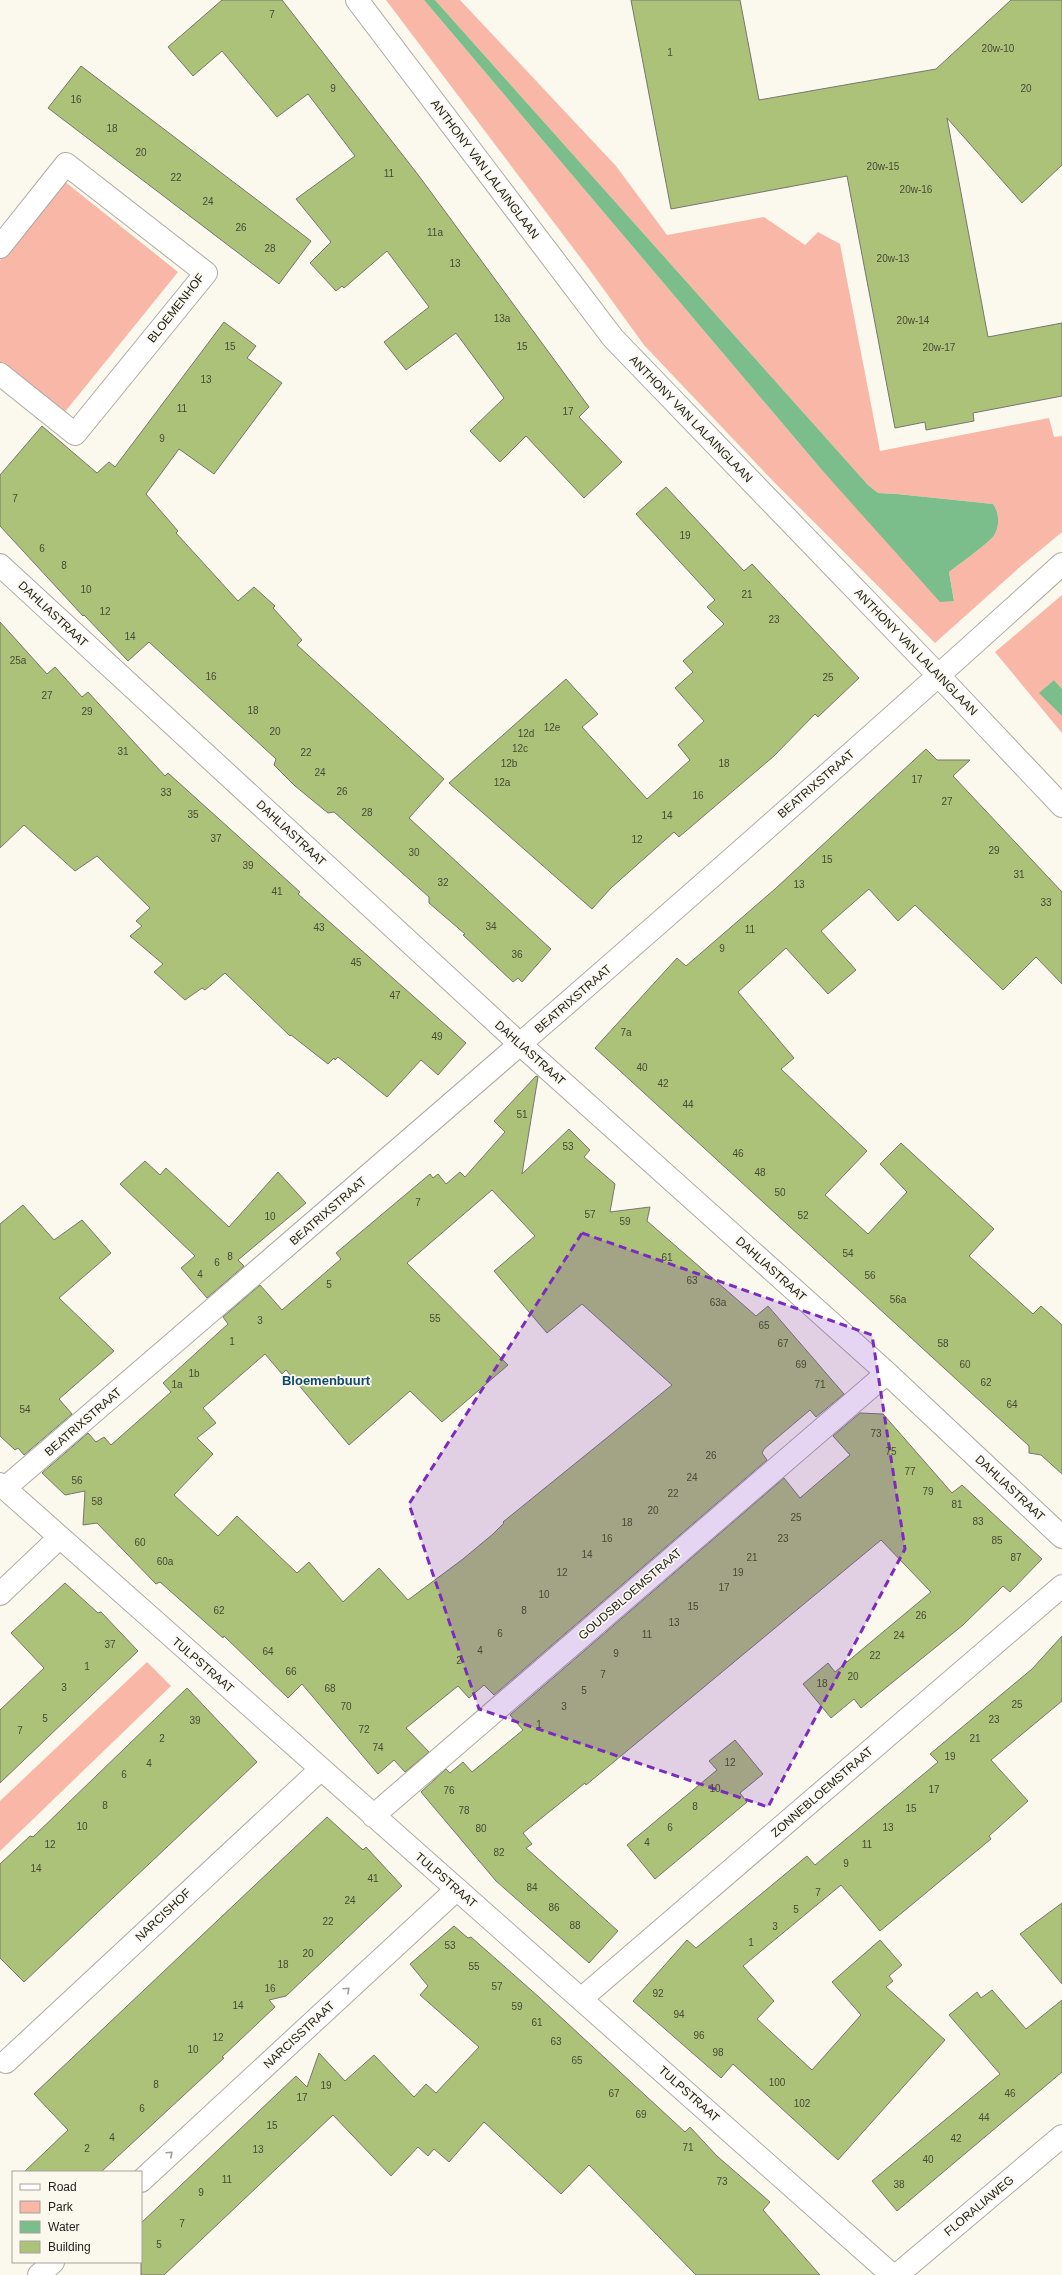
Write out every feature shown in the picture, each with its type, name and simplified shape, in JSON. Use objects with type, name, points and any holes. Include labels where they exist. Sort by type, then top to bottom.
[{"type":"street","name":"ANTHONY VAN LALAINGLAAN","points":[[357,0],[613,338],[939,676],[1062,806]]},
{"type":"street","name":"BLOEMENHOF","points":[[0,247],[66,164],[206,273],[75,434],[0,374]]},
{"type":"street","name":"BEATRIXSTRAAT","points":[[3,1486],[521,1045],[939,676],[1062,564]]},
{"type":"street","name":"DAHLIASTRAAT","points":[[0,565],[521,1045],[887,1373],[1062,1537]]},
{"type":"street","name":"GOUDSBLOEMSTRAAT","points":[[373,1816],[887,1373]]},
{"type":"street","name":"TULPSTRAAT","points":[[3,1486],[456,1890],[581,1998],[892,2275]]},
{"type":"street","points":[[0,1594],[60,1537]]},
{"type":"street","name":"ZONNEBLOEMSTRAAT","points":[[581,1998],[1062,1586]]},
{"type":"street","name":"NARCISHOF","points":[[6,2062],[320,1769]]},
{"type":"street","name":"NARCISSTRAAT","points":[[142,2180],[456,1890]]},
{"type":"street","name":"FLORALIAWEG","points":[[897,2275],[1062,2136]]},
{"type":"street","points":[[39,2275],[52,2263]]},
{"type":"highlighted area","points":[[582,1233],[872,1335],[905,1549],[768,1807],[479,1709],[409,1504]]},
{"type":"green space","points":[[386,0],[424,0],[821,469],[873,525],[954,600],[949,572],[982,547],[995,534],[998,526],[998,518],[997,511],[993,504],[878,493],[868,485],[435,0],[460,0],[616,166],[667,235],[764,217],[805,245],[818,232],[840,244],[880,451],[1049,418],[1054,437],[1062,436],[1062,532],[1021,566],[935,643],[773,481],[644,345],[589,269]]},
{"type":"green space","points":[[64,181],[178,272],[64,413],[0,362],[0,260]]},
{"type":"green space","points":[[1062,595],[1062,689],[1054,680],[1040,693],[1062,716],[1062,733],[995,652]]},
{"type":"green space","points":[[147,1662],[171,1686],[0,1851],[0,1801]]},
{"type":"water","points":[[424,0],[435,0],[868,485],[878,493],[993,504],[997,511],[998,518],[998,526],[995,534],[982,547],[949,572],[954,601],[940,602],[821,469]]},
{"type":"water","points":[[1054,680],[1062,689],[1062,716],[1039,693]]},
{"type":"building","points":[[222,0],[282,0],[419,176],[589,407],[579,417],[622,462],[584,498],[526,436],[500,462],[470,431],[504,398],[456,333],[406,370],[384,342],[429,307],[387,251],[344,288],[342,286],[336,291],[310,263],[331,242],[296,199],[355,156],[308,94],[277,117],[222,51],[193,76],[168,47]]},
{"type":"building","points":[[631,0],[740,0],[759,100],[936,69],[1011,0],[1062,0],[1062,165],[1022,203],[947,118],[988,337],[1062,323],[1062,396],[973,413],[974,421],[926,430],[925,422],[895,428],[847,176],[671,209]]},
{"type":"building","points":[[81,66],[311,241],[279,284],[48,108]]},
{"type":"building","points":[[224,322],[256,346],[247,358],[282,383],[214,474],[179,449],[146,494],[178,531],[176,533],[238,601],[254,587],[275,606],[273,608],[302,640],[297,645],[444,779],[409,818],[551,949],[522,982],[518,978],[513,982],[463,935],[465,934],[429,903],[429,897],[334,812],[328,813],[295,786],[274,765],[276,759],[149,642],[128,661],[84,615],[83,616],[0,526],[0,475],[42,426],[97,473],[109,462],[115,467]]},
{"type":"building","points":[[666,487],[744,571],[752,564],[859,678],[818,717],[815,714],[774,756],[679,837],[674,832],[611,888],[592,909],[449,783],[566,679],[598,714],[582,727],[647,799],[690,760],[678,745],[704,721],[675,688],[693,672],[683,661],[724,624],[707,607],[715,600],[636,514]]},
{"type":"building","points":[[0,622],[47,674],[55,667],[82,697],[88,692],[165,776],[168,773],[300,892],[298,894],[466,1043],[438,1075],[421,1060],[387,1097],[338,1057],[335,1060],[334,1058],[328,1064],[291,1035],[290,1036],[225,973],[205,990],[202,988],[185,1000],[154,972],[163,964],[130,936],[142,926],[136,921],[150,908],[97,856],[75,871],[24,825],[0,848]]},
{"type":"building","points":[[926,749],[937,760],[970,760],[953,776],[1062,892],[1062,984],[1036,957],[1003,990],[915,905],[898,921],[869,889],[821,931],[856,970],[828,994],[786,948],[738,992],[794,1058],[781,1069],[867,1151],[825,1195],[868,1234],[907,1192],[880,1164],[901,1143],[994,1229],[969,1256],[1033,1314],[1041,1306],[1062,1325],[1062,1474],[1041,1455],[1029,1453],[1029,1446],[595,1048],[677,958],[686,966],[775,889]]},
{"type":"building","points":[[536,1076],[538,1077],[522,1174],[569,1129],[590,1150],[584,1157],[615,1184],[610,1212],[650,1207],[647,1221],[756,1316],[768,1306],[844,1394],[816,1417],[810,1410],[764,1449],[762,1453],[767,1460],[494,1695],[484,1685],[469,1698],[458,1686],[406,1728],[429,1752],[405,1772],[394,1760],[378,1774],[302,1684],[288,1698],[224,1636],[223,1638],[160,1582],[156,1584],[97,1523],[83,1525],[85,1491],[65,1495],[42,1473],[88,1433],[96,1442],[104,1437],[111,1445],[171,1392],[163,1383],[228,1324],[223,1317],[260,1285],[282,1310],[341,1259],[336,1253],[430,1174],[433,1178],[438,1174],[446,1184],[460,1172],[465,1177],[505,1132],[494,1121]],"holes":[[[492,1190],[535,1236],[494,1271],[547,1333],[582,1304],[672,1385],[503,1522],[504,1523],[493,1534],[463,1559],[408,1600],[379,1568],[343,1602],[309,1562],[297,1573],[237,1516],[218,1536],[174,1495],[213,1454],[197,1438],[216,1423],[203,1408],[265,1354],[282,1374],[286,1370],[349,1445],[410,1391],[442,1422],[508,1365],[407,1263]]]},
{"type":"building","points":[[145,1161],[160,1175],[166,1168],[229,1227],[278,1172],[306,1203],[238,1260],[244,1266],[207,1298],[181,1268],[195,1256],[120,1184]]},
{"type":"building","points":[[23,1205],[54,1240],[82,1220],[111,1253],[59,1298],[114,1351],[59,1399],[72,1414],[24,1455],[18,1448],[15,1450],[0,1436],[0,1224]]},
{"type":"building","points":[[860,1413],[883,1414],[952,1493],[962,1485],[1042,1559],[1010,1592],[1003,1586],[963,1625],[861,1708],[854,1699],[831,1718],[803,1684],[828,1663],[835,1672],[931,1592],[881,1540],[586,1785],[585,1783],[523,1833],[532,1844],[526,1848],[618,1931],[589,1963],[496,1881],[421,1792],[446,1769],[450,1773],[463,1762],[472,1772],[523,1730],[510,1715],[784,1478],[800,1498],[850,1455],[833,1436]]},
{"type":"building","points":[[65,1583],[98,1613],[101,1612],[138,1651],[0,1783],[0,1710],[44,1668],[11,1633]]},
{"type":"building","points":[[1062,1636],[1062,1701],[991,1760],[1028,1801],[989,1836],[991,1839],[880,1931],[841,1885],[743,1966],[774,2001],[757,2019],[812,2070],[861,2015],[832,1982],[880,1940],[902,1965],[889,1976],[893,1981],[886,1987],[945,2040],[838,2160],[733,2064],[721,2078],[633,2001],[687,1940],[696,1948],[807,1856],[815,1865],[938,1762],[930,1754],[1032,1669]]},
{"type":"building","points":[[187,1688],[257,1762],[24,1982],[0,1958],[0,1864],[30,1836],[33,1837]]},
{"type":"building","points":[[735,1740],[763,1774],[740,1793],[747,1802],[655,1879],[627,1845],[717,1770],[709,1761]]},
{"type":"building","points":[[327,1817],[363,1850],[366,1847],[402,1886],[286,1996],[269,2000],[275,2007],[222,2057],[224,2058],[102,2171],[25,2171],[68,2130],[34,2094]]},
{"type":"building","points":[[1062,1903],[1062,1984],[1020,1934]]},
{"type":"building","points":[[454,1926],[468,1938],[471,1937],[540,1998],[685,2132],[690,2127],[717,2156],[770,2202],[763,2210],[820,2275],[696,2275],[589,2165],[561,2194],[484,2122],[449,2162],[434,2149],[428,2156],[418,2147],[391,2176],[333,2115],[164,2275],[141,2275],[142,2222],[296,2076],[307,2087],[319,2053],[345,2081],[374,2055],[414,2097],[426,2084],[436,2093],[479,2047],[420,1995],[428,1986],[410,1964]]},
{"type":"building","points":[[992,1990],[1026,2029],[1062,2000],[1062,2072],[897,2211],[872,2181],[1000,2074],[949,2015],[977,1992],[981,1998]]},
{"type":"district","name":"Bloemenbuurt","points":[[326,1380]]}]
